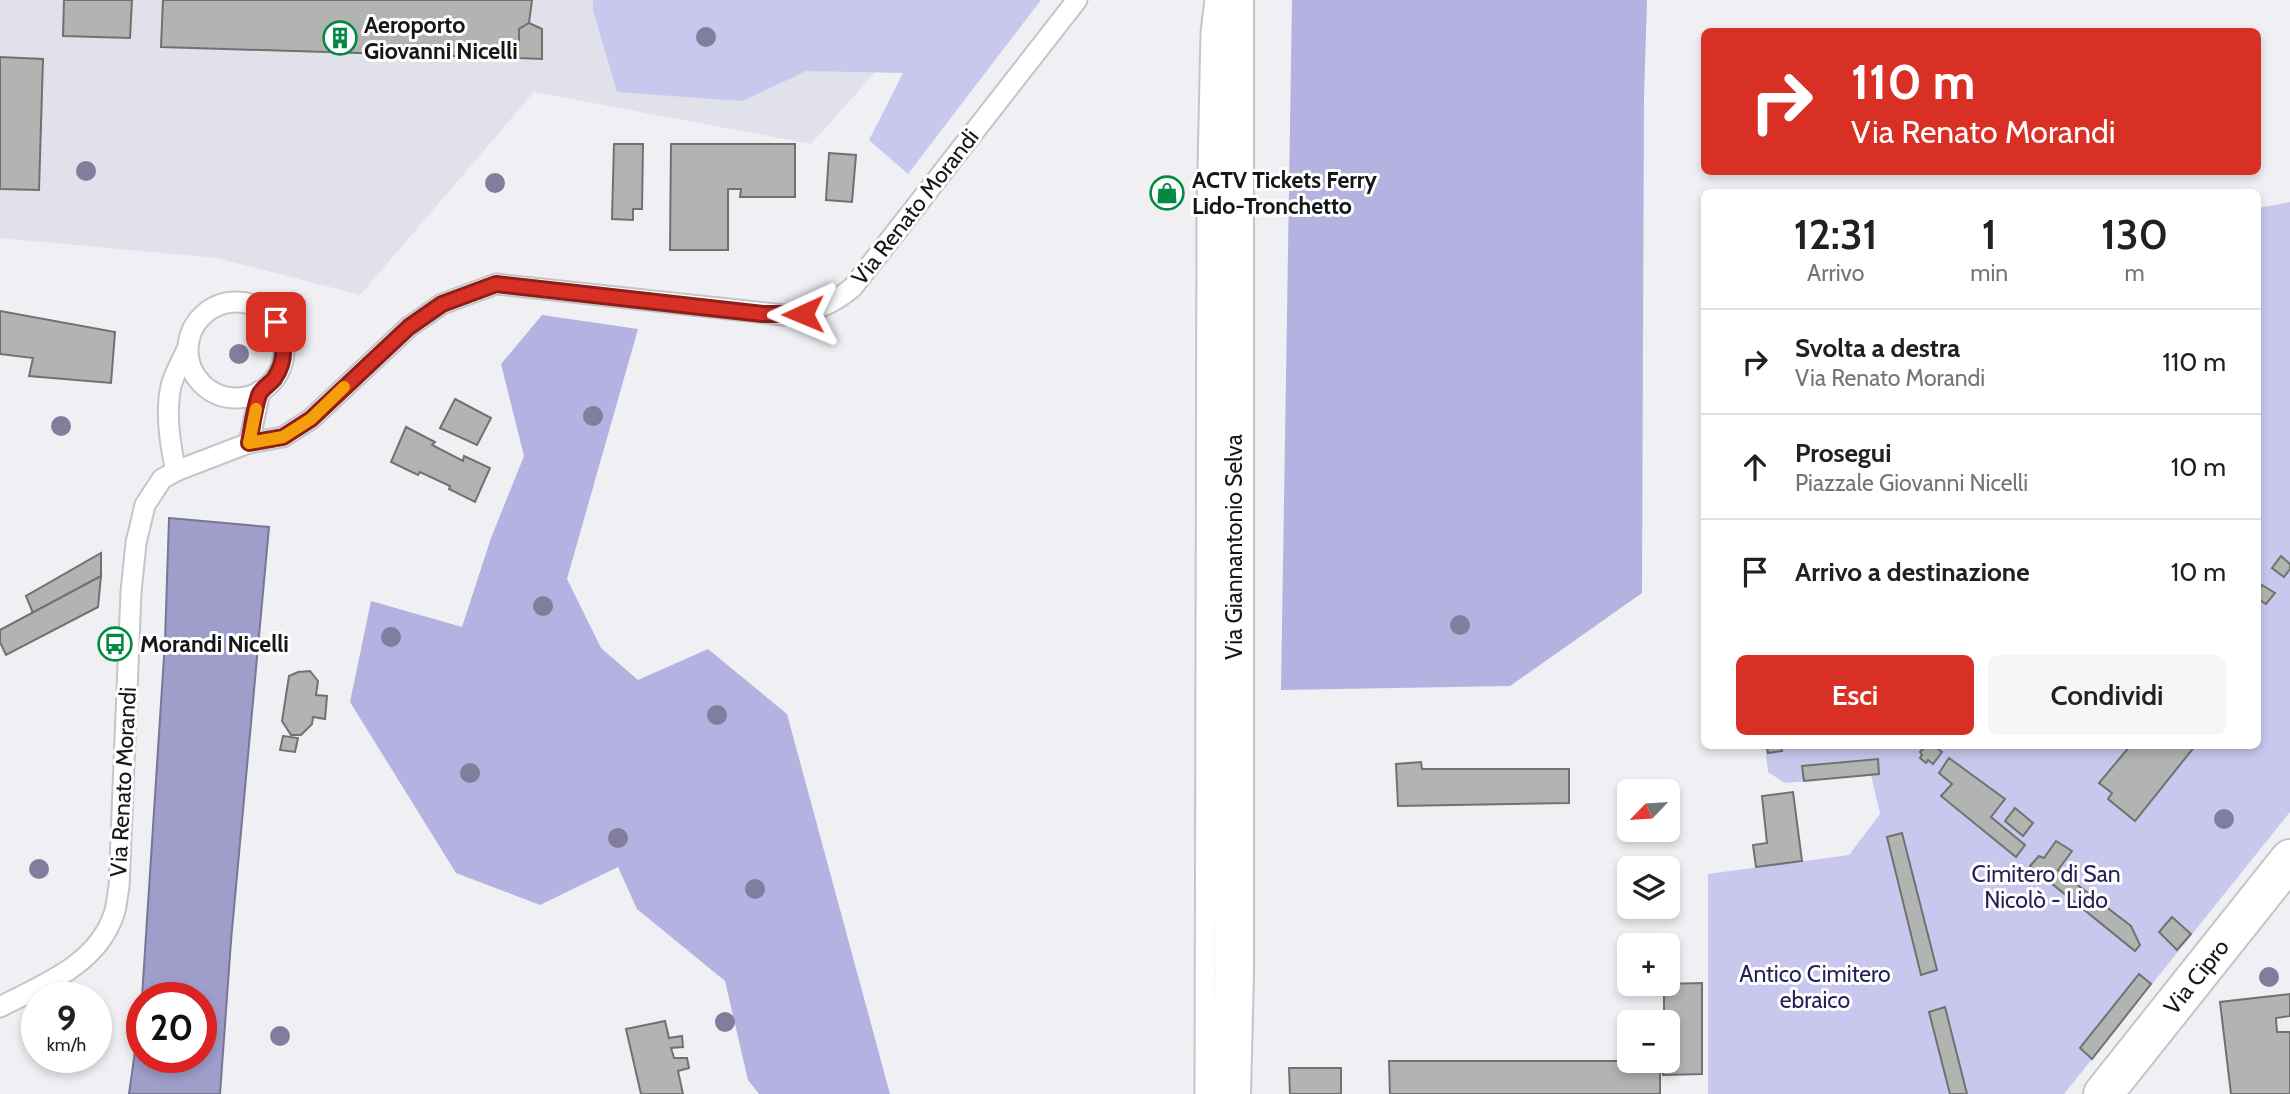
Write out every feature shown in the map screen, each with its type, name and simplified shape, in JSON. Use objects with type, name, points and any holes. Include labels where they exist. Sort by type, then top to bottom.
[{"type":"street","name":"Via Giannantonio Selva","points":[[1231,1094],[1234,973],[1234,0]]},
{"type":"street","name":"Via Cipro","points":[[2103,1094],[2290,859]]},
{"type":"lane","name":"Via Renato Morandi","points":[[0,1007],[69,971],[84,960],[103,937],[114,914],[119,887],[136,543],[145,505],[162,479],[249,443],[283,437],[311,419],[409,327],[442,304],[496,284],[784,315],[803,314],[839,299],[853,287],[1077,0]]},
{"type":"lane","points":[[1205,1094],[1207,213],[1211,33],[1215,0]]},
{"type":"lane","points":[[176,471],[170,447],[171,384],[196,322],[206,311],[220,304],[236,301],[251,304],[265,311],[276,322],[284,352],[281,368],[272,381],[260,391],[244,397],[228,397],[213,392],[200,382],[191,368],[187,349]]},
{"type":"lane","points":[[249,443],[260,391]]},
{"type":"shaded area","points":[[0,0],[940,0],[811,144],[534,92],[360,295],[217,258],[0,238]]},
{"type":"shaded area","points":[[1292,0],[1647,0],[1644,96],[1642,593],[1510,686],[1281,690]]},
{"type":"shaded area","points":[[542,315],[638,329],[567,579],[601,648],[638,680],[708,649],[787,714],[890,1094],[759,1094],[748,1080],[725,981],[637,909],[618,867],[540,905],[456,873],[350,702],[371,601],[462,627],[491,538],[524,456],[501,364]]},
{"type":"shaded area","points":[[169,518],[269,527],[231,941],[220,1094],[129,1094],[132,1073],[217,1073],[217,982],[143,982],[165,641]]},
{"type":"green space","points":[[593,0],[1041,0],[908,174],[869,140],[903,73],[806,71],[742,101],[617,92],[593,10]]},
{"type":"green space","name":"Cimitero di San Nicolò - Lido","points":[[2290,202],[2290,812],[2064,1094],[1708,1094],[1708,874],[1849,855],[1880,814],[1871,775],[1785,783],[1768,772],[1765,749],[2261,749],[2261,207]]},
{"type":"building","points":[[64,0],[132,0],[130,38],[63,36]]},
{"type":"building","name":"Aeroporto Giovanni Nicelli","points":[[163,0],[532,0],[529,23],[519,29],[519,58],[161,47]]},
{"type":"building","points":[[529,23],[542,29],[542,59],[519,58],[519,29]]},
{"type":"building","points":[[0,57],[43,59],[39,190],[0,189]]},
{"type":"building","points":[[614,144],[643,144],[642,209],[633,209],[633,220],[612,219]]},
{"type":"building","points":[[671,144],[795,144],[795,197],[740,197],[741,189],[728,189],[728,250],[670,250]]},
{"type":"building","points":[[829,153],[856,155],[852,202],[826,200]]},
{"type":"building","points":[[0,311],[115,332],[111,383],[29,376],[33,358],[0,354]]},
{"type":"building","points":[[455,399],[491,418],[477,445],[440,428]]},
{"type":"building","points":[[406,427],[435,442],[432,445],[463,461],[464,456],[490,468],[475,502],[449,489],[450,486],[391,462]]},
{"type":"building","points":[[101,553],[101,576],[33,613],[26,596]]},
{"type":"building","points":[[2281,556],[2290,564],[2284,577],[2272,568]]},
{"type":"building","points":[[101,576],[98,607],[6,655],[0,642],[0,630]]},
{"type":"building","points":[[2261,586],[2275,593],[2266,604],[2261,601]]},
{"type":"building","points":[[310,671],[318,681],[316,695],[327,696],[325,719],[313,717],[312,724],[301,735],[291,735],[282,721],[289,676]]},
{"type":"building","points":[[283,736],[298,738],[295,752],[280,750]]},
{"type":"building","points":[[1767,749],[1782,749],[1782,751],[1768,753]]},
{"type":"building","points":[[1923,749],[1938,749],[1942,752],[1933,764],[1920,758]]},
{"type":"building","points":[[2127,749],[2193,749],[2135,821],[2108,799],[2112,793],[2099,783]]},
{"type":"building","points":[[1949,758],[2005,799],[1991,817],[2025,845],[2016,857],[1941,796],[1952,784],[1939,773]]},
{"type":"building","points":[[1878,759],[1879,774],[1804,781],[1802,766]]},
{"type":"building","points":[[1421,762],[1422,769],[1569,769],[1569,803],[1398,806],[1396,764]]},
{"type":"building","points":[[1793,792],[1802,861],[1756,867],[1753,845],[1767,843],[1762,796]]},
{"type":"building","points":[[2015,808],[2033,823],[2023,836],[2005,821]]},
{"type":"building","points":[[1902,833],[1937,970],[1921,975],[1887,837]]},
{"type":"building","points":[[2056,841],[2072,851],[2058,870],[2131,926],[2140,945],[2135,951],[2030,866],[2039,856],[2044,858]]},
{"type":"building","points":[[2172,917],[2191,934],[2177,950],[2159,932]]},
{"type":"building","points":[[2139,974],[2151,984],[2092,1059],[2080,1048]]},
{"type":"building","points":[[1702,983],[1702,1074],[1663,1075],[1680,1073],[1680,1010],[1664,1010],[1664,996],[1680,996],[1680,984]]},
{"type":"building","points":[[2290,994],[2290,1016],[2276,1018],[2277,1032],[2290,1032],[2290,1094],[2231,1094],[2220,1002]]},
{"type":"building","points":[[1945,1007],[1967,1094],[1950,1094],[1929,1012]]},
{"type":"building","points":[[665,1021],[669,1038],[682,1036],[683,1047],[671,1048],[674,1058],[687,1058],[689,1068],[678,1071],[683,1094],[641,1094],[626,1029]]},
{"type":"building","points":[[1389,1061],[1617,1061],[1617,1073],[1660,1073],[1660,1094],[1390,1094]]},
{"type":"building","points":[[1289,1068],[1341,1068],[1341,1094],[1290,1094]]},
{"type":"slow traffic","points":[[256,409],[249,443],[283,437],[311,419],[344,387]]},
{"type":"place","name":"Aeroporto Giovanni Nicelli","points":[[340,38]]},
{"type":"place","name":"ACTV Tickets Ferry Lido-Tronchetto","points":[[1167,193]]},
{"type":"place","name":"Morandi Nicelli","points":[[115,644]]},
{"type":"route","points":[[276,322],[284,352],[281,368],[272,381],[260,391],[249,443],[283,437],[311,419],[409,327],[442,304],[496,284],[763,314],[803,314]]},
{"type":"park label","name":"Antico Cimitero ebraico","points":[[1815,987]]}]
